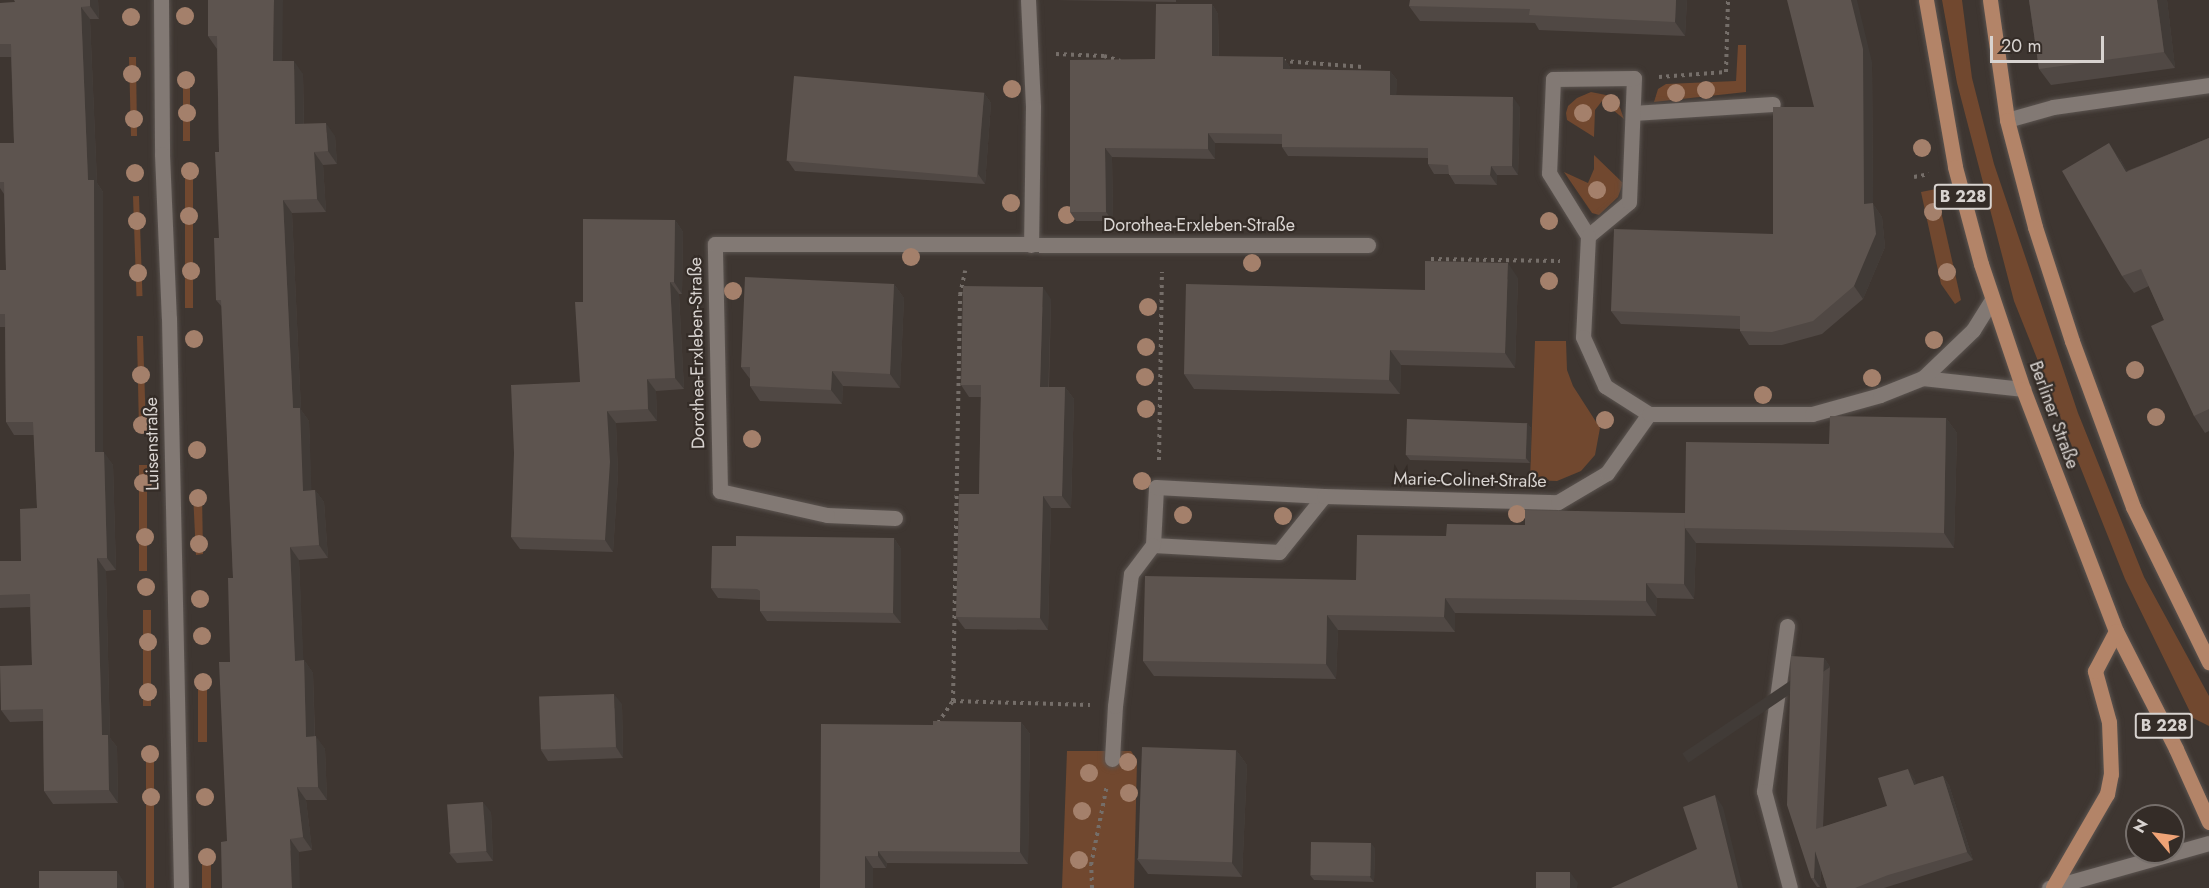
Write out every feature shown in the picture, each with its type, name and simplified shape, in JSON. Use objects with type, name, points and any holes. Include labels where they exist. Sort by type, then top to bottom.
[{"type":"main road","name":"Berliner Straße","points":[[1926,0],[1954,167],[1992,299],[2023,389],[2116,631],[2176,749],[2209,822]]},
{"type":"main road","points":[[1990,0],[2007,120],[2035,227],[2072,341],[2133,507],[2209,662]]},
{"type":"main road","points":[[2051,887],[2107,794],[2111,774],[2109,722],[2095,671],[2116,631]]},
{"type":"street","name":"Luisenstraße","points":[[161,0],[162,153],[169,318],[181,888]]},
{"type":"street","points":[[1028,0],[1033,106],[1031,244]]},
{"type":"street","points":[[1588,236],[1629,202],[1635,78],[1553,78],[1549,173],[1588,236],[1583,337],[1605,386],[1649,414],[1812,414],[1880,395],[1923,378],[1973,330],[1992,299]]},
{"type":"street","points":[[2007,120],[2053,107],[2209,85]]},
{"type":"street","points":[[1633,113],[1773,104]]},
{"type":"street","name":"Dorothea-Erxleben-Straße","points":[[895,518],[827,515],[720,491],[715,244],[1368,245]]},
{"type":"street","points":[[1923,378],[2023,389]]},
{"type":"street","name":"Marie-Colinet-Straße","points":[[1156,487],[1324,496],[1558,502],[1607,473],[1649,414]]},
{"type":"street","points":[[1112,759],[1115,706],[1131,573],[1153,545],[1156,487]]},
{"type":"street","points":[[1153,545],[1279,552],[1324,496]]},
{"type":"street","points":[[1787,626],[1764,791],[1790,888]]},
{"type":"street","points":[[2051,887],[2209,843]]},
{"type":"path","points":[[1635,78],[1726,72],[1728,0]]},
{"type":"path","points":[[1029,53],[1104,56],[1122,61]]},
{"type":"path","points":[[1278,61],[1363,67]]},
{"type":"path","points":[[933,731],[953,701],[960,295],[964,285],[965,243]]},
{"type":"path","points":[[1156,487],[1165,243]]},
{"type":"path","points":[[1431,260],[1585,261]]},
{"type":"path","points":[[953,701],[1115,706]]},
{"type":"path","points":[[1092,888],[1091,866],[1112,759]]},
{"type":"shaded area","points":[[1942,0],[1962,0],[1972,78],[1994,164],[2078,413],[2144,577],[2209,696],[2209,726],[2193,718],[2125,579],[2014,301],[1957,83]]},
{"type":"shaded area","points":[[1738,45],[1746,45],[1746,92],[1654,102],[1658,89],[1666,84],[1736,81]]},
{"type":"shaded area","points":[[129,57],[136,57],[137,136],[131,136]]},
{"type":"shaded area","points":[[183,73],[190,73],[190,141],[183,141]]},
{"type":"shaded area","points":[[1591,92],[1611,96],[1619,105],[1624,119],[1602,101],[1595,110],[1594,137],[1567,120],[1566,113],[1568,106],[1577,98]]},
{"type":"shaded area","points":[[1594,155],[1623,183],[1618,197],[1599,215],[1592,213],[1564,172],[1588,183],[1594,169]]},
{"type":"shaded area","points":[[185,164],[193,164],[193,308],[185,308]]},
{"type":"shaded area","points":[[1936,189],[1961,300],[1955,304],[1941,284],[1921,192]]},
{"type":"shaded area","points":[[133,196],[139,196],[142,296],[136,296]]},
{"type":"shaded area","points":[[137,336],[143,336],[146,430],[139,430]]},
{"type":"shaded area","points":[[1535,341],[1566,341],[1567,370],[1573,386],[1600,428],[1595,455],[1581,471],[1557,481],[1530,480]]},
{"type":"shaded area","points":[[139,465],[147,465],[147,571],[139,571]]},
{"type":"shaded area","points":[[193,493],[202,493],[203,554],[196,555]]},
{"type":"shaded area","points":[[143,610],[151,610],[151,706],[143,706]]},
{"type":"shaded area","points":[[198,677],[207,677],[207,742],[198,742]]},
{"type":"shaded area","points":[[146,748],[154,748],[154,888],[146,888]]},
{"type":"shaded area","points":[[1067,751],[1131,751],[1137,760],[1134,888],[1062,888]]},
{"type":"shaded area","points":[[202,854],[211,854],[211,888],[202,888]]},
{"type":"building","points":[[14,0],[90,0],[90,6],[81,7],[88,180],[94,180],[95,452],[104,452],[107,558],[97,558],[102,735],[108,735],[109,790],[44,791],[43,709],[1,710],[0,666],[32,665],[30,594],[0,595],[0,561],[21,561],[20,509],[37,508],[33,422],[6,422],[5,314],[0,314],[0,270],[6,270],[4,182],[0,182],[0,143],[14,143],[11,44],[0,44],[0,3],[15,2]]},
{"type":"building","points":[[208,0],[274,0],[273,61],[294,61],[295,124],[326,123],[328,151],[314,152],[317,199],[283,200],[293,408],[300,408],[303,491],[315,490],[319,545],[290,547],[295,661],[304,660],[306,737],[316,736],[318,787],[297,787],[303,837],[290,839],[292,888],[222,888],[221,842],[227,841],[219,662],[230,662],[228,578],[233,578],[221,300],[216,300],[214,238],[219,238],[215,152],[219,152],[217,36],[208,36]]},
{"type":"building","points":[[1410,0],[1676,0],[1675,22],[1529,15],[1530,9],[1409,6]]},
{"type":"building","points":[[1787,0],[1851,0],[1863,49],[1864,204],[1873,203],[1876,234],[1854,286],[1813,321],[1772,332],[1740,331],[1740,316],[1611,311],[1614,229],[1773,234],[1773,107],[1814,107]]},
{"type":"building","points":[[2029,0],[2157,0],[2164,52],[2039,69]]},
{"type":"building","points":[[1156,4],[1212,4],[1212,56],[1283,57],[1283,69],[1390,71],[1390,95],[1513,97],[1512,166],[1491,166],[1490,175],[1449,175],[1448,165],[1428,164],[1428,148],[1282,147],[1282,134],[1208,133],[1208,149],[1105,148],[1106,212],[1070,212],[1070,60],[1155,59]]},
{"type":"building","points":[[794,76],[984,93],[977,177],[787,161]]},
{"type":"building","points":[[2209,138],[2209,409],[2194,416],[2151,326],[2164,320],[2141,269],[2122,276],[2062,171],[2109,143],[2126,172]]},
{"type":"building","points":[[583,219],[675,220],[674,282],[670,282],[675,378],[647,379],[648,409],[607,411],[610,462],[605,540],[511,537],[514,453],[511,385],[580,382],[575,302],[583,302]]},
{"type":"building","points":[[1425,261],[1508,263],[1505,353],[1390,350],[1389,380],[1184,374],[1186,284],[1425,290]]},
{"type":"building","points":[[745,277],[894,284],[890,374],[832,371],[831,390],[750,386],[750,367],[741,367]]},
{"type":"building","points":[[963,286],[1043,287],[1040,387],[1065,387],[1062,496],[1043,496],[1040,618],[956,617],[959,494],[979,494],[981,385],[961,385]]},
{"type":"building","points":[[1830,416],[1946,418],[1944,533],[1685,528],[1685,517],[1684,584],[1646,583],[1646,601],[1445,598],[1444,617],[1327,615],[1326,664],[1143,661],[1145,576],[1356,580],[1357,535],[1446,536],[1447,524],[1525,525],[1525,510],[1685,513],[1686,442],[1829,444]]},
{"type":"building","points":[[1407,419],[1527,423],[1526,459],[1406,455]]},
{"type":"building","points":[[736,536],[894,538],[893,613],[760,611],[760,591],[757,589],[711,588],[712,546],[736,546]]},
{"type":"building","points":[[1791,656],[1824,658],[1816,829],[1887,806],[1878,778],[1908,769],[1914,785],[1943,776],[1967,852],[1888,875],[1855,888],[1827,888],[1815,851],[1814,878],[1811,878],[1787,805]]},
{"type":"building","points":[[614,694],[616,747],[541,750],[539,697]]},
{"type":"building","points":[[933,721],[1021,722],[1020,852],[878,851],[878,856],[865,856],[865,888],[820,888],[821,724],[933,725]]},
{"type":"building","points":[[1142,747],[1236,750],[1232,862],[1138,859]]},
{"type":"building","points":[[1715,795],[1738,888],[1611,888],[1697,849],[1683,807]]},
{"type":"building","points":[[483,802],[486,851],[451,853],[447,805]]},
{"type":"building","points":[[1311,842],[1371,843],[1370,876],[1310,875]]},
{"type":"building","points":[[39,871],[117,871],[117,888],[39,888]]},
{"type":"building","points":[[1536,872],[1570,872],[1570,888],[1536,888]]}]
